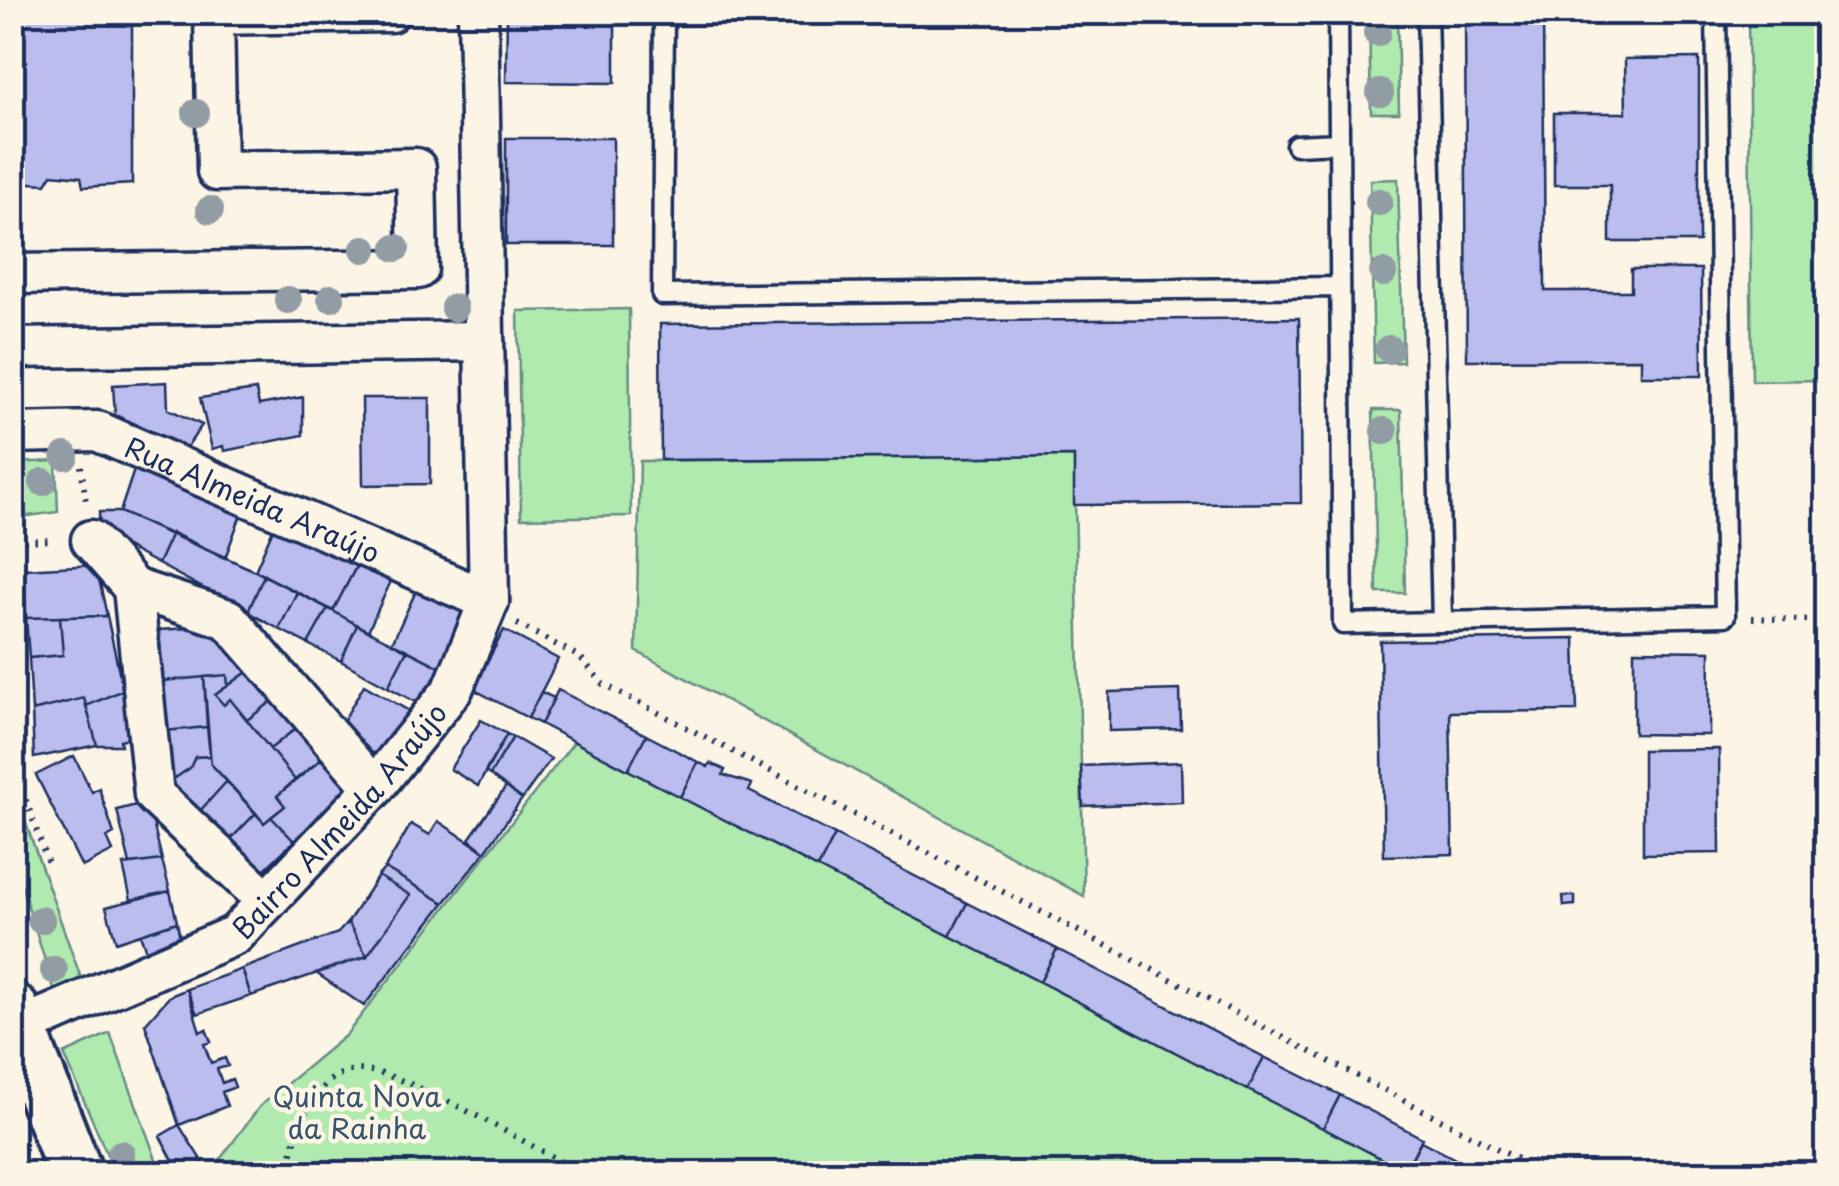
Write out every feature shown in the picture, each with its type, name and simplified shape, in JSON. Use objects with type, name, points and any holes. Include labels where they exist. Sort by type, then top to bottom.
[{"type":"street","points":[[12,274],[418,269],[416,168],[217,172],[214,15],[390,12]]},
{"type":"street","points":[[478,12],[484,341],[499,610]]},
{"type":"street","points":[[12,348],[484,341]]},
{"type":"street","name":"Rua Almeida Araújo","points":[[12,433],[98,431],[499,610]]},
{"type":"street","points":[[90,540],[133,588],[228,619],[374,788]]},
{"type":"street","points":[[133,588],[154,795],[267,901]]},
{"type":"street","name":"Bairro Almeida Araújo","points":[[16,1019],[235,935],[374,788],[453,689],[499,610]]},
{"type":"street","points":[[16,1019],[76,1174]]},
{"type":"lane","points":[[771,12],[664,15],[662,295],[1340,287]]},
{"type":"lane","points":[[1338,12],[1342,624],[1726,616],[1716,12]]},
{"type":"lane","points":[[1427,12],[1442,622]]},
{"type":"lane","points":[[1296,144],[1339,143]]},
{"type":"path","points":[[12,679],[15,540],[90,540],[77,432]]},
{"type":"path","points":[[499,610],[580,658],[604,684],[1546,1174]]},
{"type":"path","points":[[1726,616],[1826,621]]},
{"type":"path","points":[[12,760],[49,866]]},
{"type":"path","points":[[288,1174],[292,1140],[308,1107],[334,1078],[358,1070],[404,1082],[583,1174]]},
{"type":"green space","points":[[1369,13],[1397,13],[1399,113],[1371,113]]},
{"type":"green space","points":[[1748,13],[1826,13],[1826,380],[1752,381]]},
{"type":"green space","points":[[1398,179],[1403,362],[1374,363],[1370,180]]},
{"type":"green space","points":[[629,309],[631,516],[521,518],[518,311]]},
{"type":"green space","points":[[1373,410],[1401,410],[1405,593],[1377,593]]},
{"type":"green space","points":[[1074,456],[1084,896],[636,651],[640,461]]},
{"type":"green space","points":[[56,461],[58,512],[13,518],[13,463]]},
{"type":"green space","name":"Quinta Nova da Rainha","points":[[574,742],[1410,1173],[209,1174],[260,1106],[346,1035]]},
{"type":"green space","points":[[12,784],[82,981],[55,992],[13,859]]},
{"type":"green space","points":[[110,1033],[161,1173],[115,1173],[64,1054]]},
{"type":"building","points":[[12,12],[132,12],[132,184],[83,187],[81,177],[52,174],[46,184],[12,182]]},
{"type":"building","points":[[507,12],[615,12],[615,83],[506,82]]},
{"type":"building","points":[[1465,12],[1543,12],[1545,291],[1631,291],[1631,269],[1701,269],[1702,376],[1641,376],[1641,359],[1467,360]]},
{"type":"building","points":[[1616,12],[1698,12],[1698,20],[1616,20]]},
{"type":"building","points":[[1699,58],[1699,242],[1610,242],[1610,185],[1554,185],[1554,113],[1626,113],[1625,59]]},
{"type":"building","points":[[506,138],[613,138],[613,245],[506,245]]},
{"type":"building","points":[[1299,318],[1301,503],[1074,505],[1074,456],[661,460],[660,324]]},
{"type":"building","points":[[167,382],[168,409],[202,425],[187,447],[115,415],[113,385]]},
{"type":"building","points":[[256,390],[259,405],[303,397],[303,435],[224,451],[223,446],[212,449],[200,398]]},
{"type":"building","points":[[362,398],[430,398],[430,484],[363,485]]},
{"type":"building","points":[[136,464],[242,512],[225,558],[120,512]]},
{"type":"building","points":[[99,512],[120,512],[171,535],[158,564],[100,533]]},
{"type":"building","points":[[274,527],[357,565],[333,611],[255,571]]},
{"type":"building","points":[[172,533],[264,575],[248,612],[158,564]]},
{"type":"building","points":[[96,565],[107,616],[26,618],[23,569]]},
{"type":"building","points":[[357,565],[391,581],[368,631],[333,611]]},
{"type":"building","points":[[264,575],[297,592],[279,629],[248,612]]},
{"type":"building","points":[[417,589],[467,612],[446,670],[392,643]]},
{"type":"building","points":[[297,592],[328,608],[308,644],[279,629]]},
{"type":"building","points":[[328,608],[357,625],[341,661],[308,644]]},
{"type":"building","points":[[107,616],[123,690],[86,706],[84,698],[32,711],[29,658],[63,655],[60,617]]},
{"type":"building","points":[[107,616],[123,690],[86,706],[84,698],[32,711],[29,658],[63,655],[60,617]]},
{"type":"building","points":[[60,617],[63,655],[29,658],[26,618]]},
{"type":"building","points":[[357,625],[407,650],[388,687],[341,661]]},
{"type":"building","points":[[221,626],[254,667],[228,686],[227,675],[163,681],[159,630]]},
{"type":"building","points":[[504,630],[558,659],[528,718],[473,689]]},
{"type":"building","points":[[1575,638],[1577,711],[1450,712],[1453,854],[1384,856],[1380,641]]},
{"type":"building","points":[[407,650],[446,670],[421,705],[388,687]]},
{"type":"building","points":[[1634,650],[1710,651],[1709,735],[1634,734]]},
{"type":"building","points":[[254,667],[278,697],[247,720],[230,699],[224,705],[215,695]]},
{"type":"building","points":[[227,675],[228,686],[215,695],[224,705],[230,699],[295,780],[277,796],[285,806],[264,823],[211,764],[204,677]]},
{"type":"building","points":[[204,677],[207,727],[165,731],[163,681]]},
{"type":"building","points":[[364,685],[409,711],[382,758],[337,732]]},
{"type":"building","points":[[123,690],[134,737],[120,740],[121,745],[97,745],[86,706]]},
{"type":"building","points":[[558,690],[646,735],[628,770],[541,724]]},
{"type":"building","points":[[1180,690],[1181,729],[1109,731],[1109,692]]},
{"type":"building","points":[[541,692],[554,698],[541,724],[528,718]]},
{"type":"building","points":[[278,697],[300,725],[270,749],[247,720]]},
{"type":"building","points":[[84,698],[97,745],[34,758],[32,711]]},
{"type":"building","points":[[481,720],[507,734],[478,786],[450,769]]},
{"type":"building","points":[[300,725],[324,757],[295,780],[270,749]]},
{"type":"building","points":[[207,727],[210,756],[195,757],[190,768],[168,783],[165,731]]},
{"type":"building","points":[[507,734],[513,737],[490,775],[485,772]]},
{"type":"building","points":[[646,735],[698,762],[680,797],[628,770]]},
{"type":"building","points":[[513,737],[551,759],[522,799],[490,775]]},
{"type":"building","points":[[1719,749],[1720,853],[1643,854],[1643,750]]},
{"type":"building","points":[[74,756],[92,792],[99,788],[114,834],[107,838],[113,851],[82,867],[36,775]]},
{"type":"building","points":[[210,756],[211,764],[227,781],[199,812],[168,783],[190,768],[195,757]]},
{"type":"building","points":[[324,757],[349,788],[294,841],[271,817],[285,806],[277,796]]},
{"type":"building","points":[[698,762],[708,767],[710,763],[725,770],[723,775],[752,784],[749,791],[835,835],[818,868],[680,797]]},
{"type":"building","points":[[1181,762],[1182,802],[1083,806],[1081,766]]},
{"type":"building","points":[[227,781],[256,813],[229,841],[199,812]]},
{"type":"building","points":[[506,787],[522,799],[485,852],[469,839]]},
{"type":"building","points":[[148,802],[162,860],[130,864],[117,810]]},
{"type":"building","points":[[256,813],[264,823],[271,817],[294,841],[262,872],[229,841]]},
{"type":"building","points":[[438,821],[485,852],[444,903],[385,868],[411,824],[430,835]]},
{"type":"building","points":[[835,835],[967,903],[950,936],[818,868]]},
{"type":"building","points":[[162,860],[170,891],[131,900],[123,865]]},
{"type":"building","points":[[385,868],[444,903],[364,1006],[316,973],[367,956],[410,895],[378,876]]},
{"type":"building","points":[[378,876],[410,895],[367,956],[348,922]]},
{"type":"building","points":[[170,891],[177,922],[116,942],[106,907]]},
{"type":"building","points":[[1563,896],[1575,896],[1575,905],[1564,906]]},
{"type":"building","points":[[967,903],[1057,949],[1040,982],[950,936]]},
{"type":"building","points":[[177,922],[181,943],[149,960],[140,934]]},
{"type":"building","points":[[348,922],[367,956],[251,996],[242,969],[338,933]]},
{"type":"building","points":[[1057,949],[1264,1057],[1248,1090],[1040,982]]},
{"type":"building","points":[[242,969],[251,996],[197,1014],[187,989]]},
{"type":"building","points":[[187,989],[200,1032],[206,1029],[211,1042],[204,1044],[211,1063],[225,1058],[228,1066],[217,1069],[222,1083],[232,1079],[235,1087],[222,1092],[227,1106],[179,1125],[145,1024],[170,996]]},
{"type":"building","points":[[1264,1057],[1340,1095],[1323,1128],[1248,1090]]},
{"type":"building","points":[[1340,1095],[1422,1138],[1405,1171],[1323,1128]]},
{"type":"building","points":[[179,1125],[205,1166],[192,1174],[180,1174],[160,1136]]},
{"type":"building","points":[[1421,1141],[1484,1174],[1410,1174],[1405,1171]]}]
